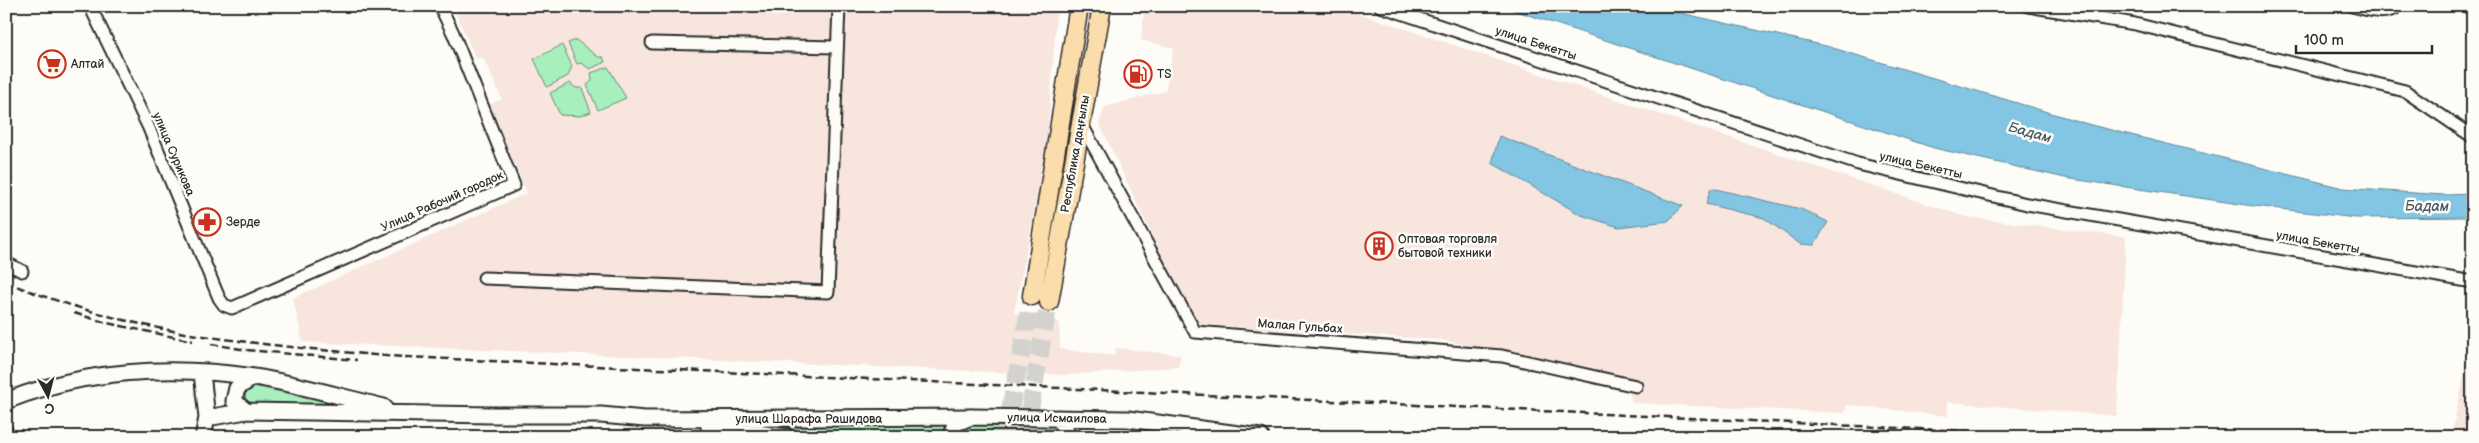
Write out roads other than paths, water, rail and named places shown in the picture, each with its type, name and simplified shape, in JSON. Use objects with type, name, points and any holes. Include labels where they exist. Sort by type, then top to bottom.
[{"type":"main road","name":"Республика даңғылы","points":[[1032,296],[1080,6]]},
{"type":"main road","name":"Республика даңғылы","points":[[1049,302],[1102,6]]},
{"type":"main road","points":[[6,401],[68,381],[125,372],[202,373],[254,377],[415,413]]},
{"type":"main road","points":[[202,373],[207,418],[203,437]]},
{"type":"main road","points":[[246,411],[234,402],[237,388],[254,377]]},
{"type":"main road","points":[[207,418],[246,411],[415,413]]},
{"type":"main road","name":"улица Шарафа Рашидова","points":[[415,413],[601,415],[786,437]]},
{"type":"main road","points":[[950,437],[956,423],[972,417]]},
{"type":"main road","name":"улица Шарафа Рашидова","points":[[645,419],[972,417]]},
{"type":"main road","name":"улица Исмаилова","points":[[972,417],[1128,419],[1261,437]]},
{"type":"main road","points":[[1058,418],[1070,437]]},
{"type":"street","name":"улица Сурикова","points":[[90,6],[148,126],[219,298],[224,306],[232,308]]},
{"type":"street","name":"Улица Рабочий городок","points":[[232,308],[514,185],[453,33],[440,6]]},
{"type":"street","points":[[484,278],[828,292],[839,6]]},
{"type":"street","name":"улица Бекетты","points":[[1380,6],[1858,164],[2027,204],[2473,282]]},
{"type":"street","points":[[2028,6],[2135,24],[2405,91],[2473,137]]},
{"type":"street","points":[[2352,6],[2384,12],[2392,11],[2398,6]]},
{"type":"street","points":[[2467,6],[2473,10]]},
{"type":"street","points":[[652,43],[837,47]]},
{"type":"street","name":"Малая Гульбах","points":[[1081,123],[1195,332],[1502,356],[1636,386]]},
{"type":"street","points":[[6,263],[22,271]]},
{"type":"street","points":[[6,430],[8,437]]},
{"type":"water","name":"Бадам","points":[[1501,6],[1650,6],[1826,46],[2091,125],[2343,188],[2444,195],[2473,194],[2473,217],[2356,218],[2246,205],[2065,178],[1934,148]]},
{"type":"water","points":[[1499,136],[1683,206],[1668,221],[1619,227],[1581,215],[1492,163]]},
{"type":"water","points":[[1711,188],[1801,209],[1828,222],[1814,245],[1800,244],[1764,218],[1706,204]]},
{"type":"tunnel","points":[[1005,437],[1032,296]]},
{"type":"tunnel","points":[[1025,437],[1049,302]]},
{"type":"railway","points":[[6,282],[100,314],[173,331],[221,339],[386,356],[2087,437]]},
{"type":"railway","points":[[74,313],[107,323],[193,341]]},
{"type":"railway","points":[[211,344],[247,350],[357,360]]},
{"type":"place","name":"Алтай","points":[[52,64]]},
{"type":"place","name":"TS","points":[[1138,74]]},
{"type":"place","name":"Зерде","points":[[207,222]]},
{"type":"place","name":"Оптовая торговля бытовой техники","points":[[1379,246]]}]
